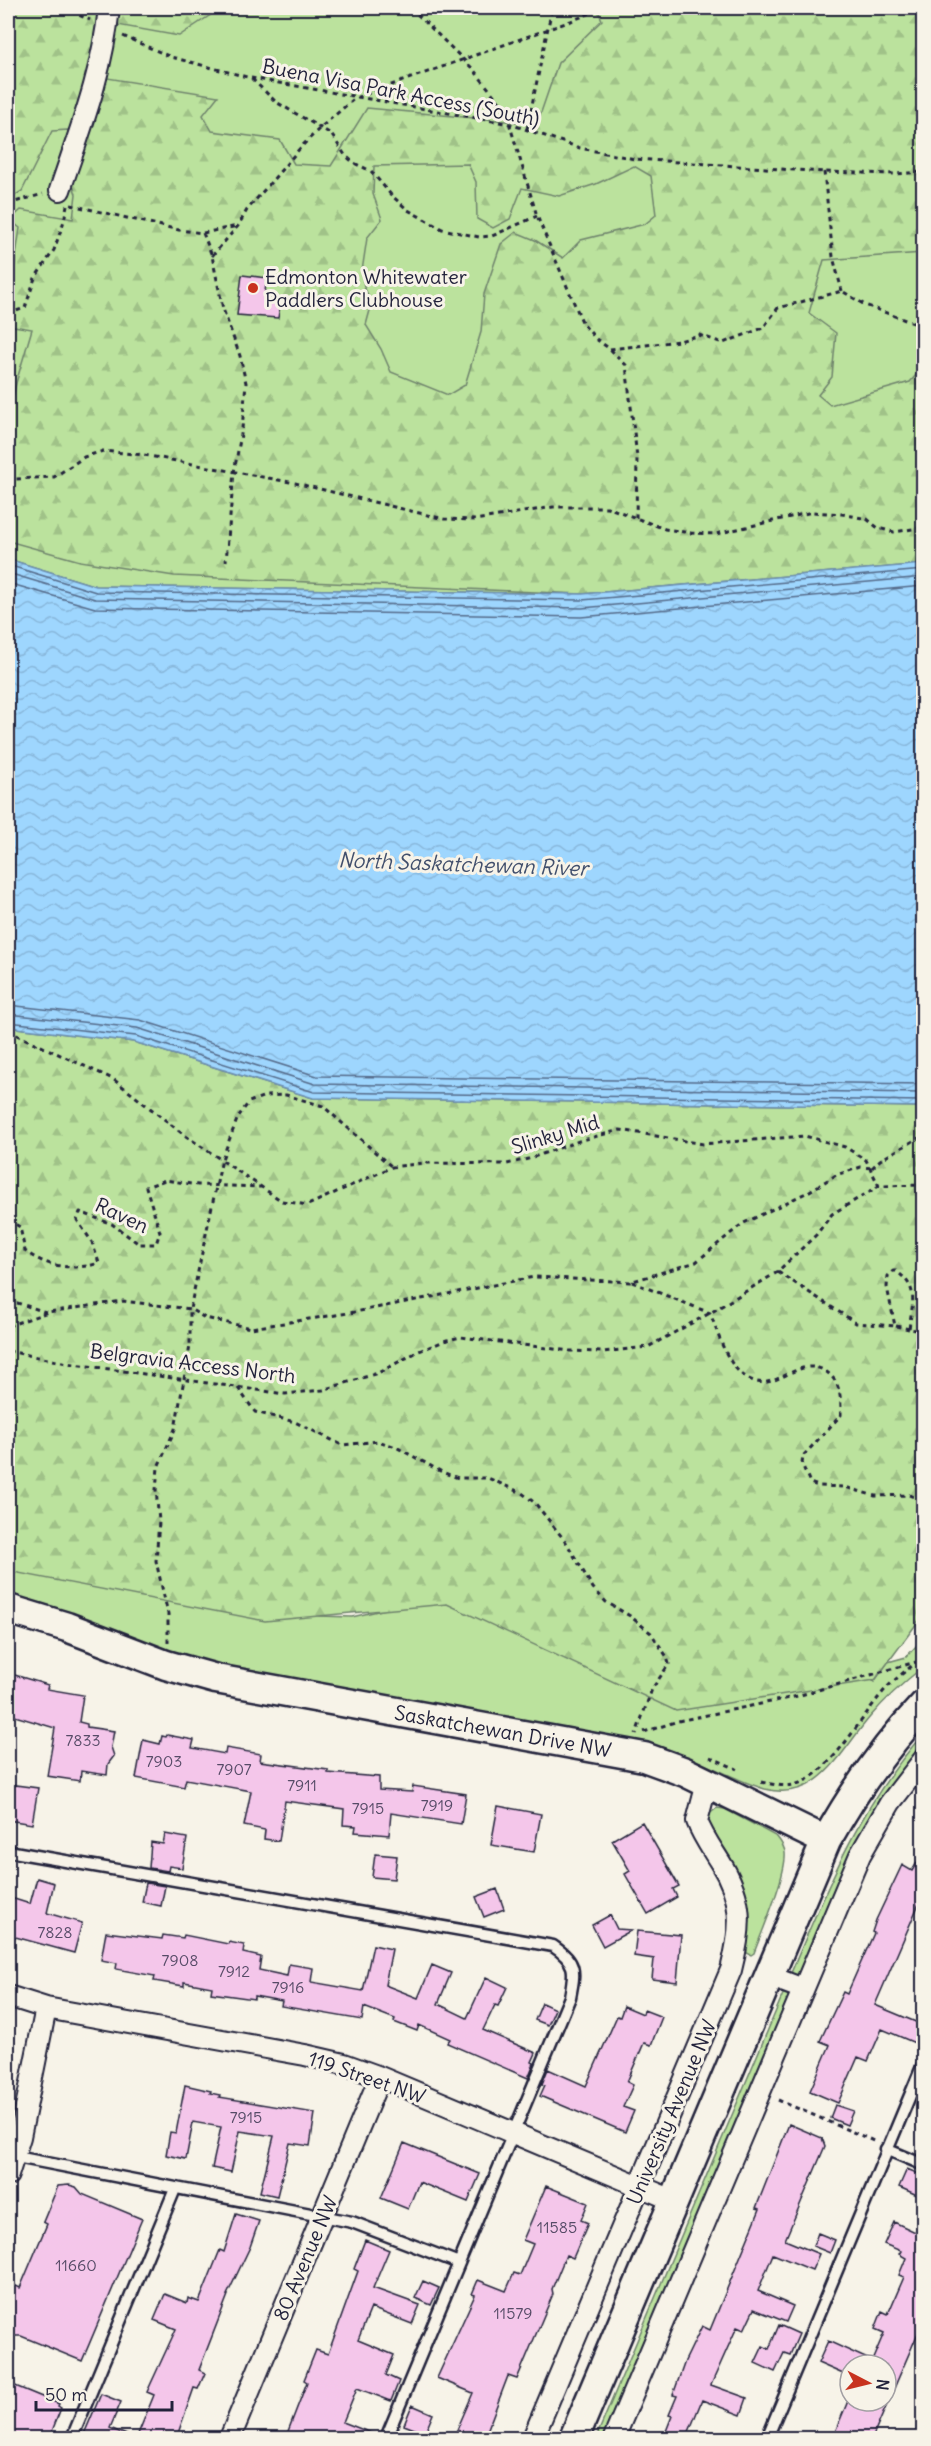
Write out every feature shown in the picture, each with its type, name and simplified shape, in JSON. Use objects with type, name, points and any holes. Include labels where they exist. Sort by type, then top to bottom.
[{"type":"street","points":[[63,197],[101,65],[109,8]]},
{"type":"street","name":"Saskatchewan Drive NW","points":[[8,1609],[67,1627],[166,1665],[216,1679],[644,1757],[685,1772],[826,1841]]},
{"type":"street","points":[[826,1841],[866,1773],[894,1737],[924,1705]]},
{"type":"street","points":[[614,2439],[860,1855],[890,1803],[924,1759]]},
{"type":"street","name":"University Avenue NW","points":[[533,2439],[724,1987],[738,1943],[739,1913],[734,1888],[697,1821],[707,1783]]},
{"type":"street","name":"University Avenue NW","points":[[574,2439],[826,1841]]},
{"type":"street","points":[[769,1976],[803,1989]]},
{"type":"street","name":"119 Street NW","points":[[8,1996],[46,2008],[344,2064],[675,2200]]},
{"type":"street","points":[[10,2162],[21,2138],[46,2008]]},
{"type":"street","name":"80 Avenue NW","points":[[230,2439],[380,2077]]},
{"type":"lane","points":[[8,1851],[554,1946],[567,1956],[574,1973],[570,1997],[386,2439]]},
{"type":"lane","points":[[767,2439],[924,2062]]},
{"type":"lane","points":[[887,2148],[924,2165]]},
{"type":"lane","points":[[10,2162],[175,2189],[352,2222],[459,2263]]},
{"type":"lane","points":[[72,2439],[175,2189]]},
{"type":"path","name":"Buena Visa Park Access (South)","points":[[63,8],[171,57],[251,78],[510,124],[580,148],[635,159],[824,171],[895,174],[924,172]]},
{"type":"path","points":[[411,8],[462,59],[505,109],[537,216],[583,324],[596,339],[626,365],[637,457],[636,520]]},
{"type":"path","points":[[527,129],[552,8]]},
{"type":"path","points":[[212,256],[238,226],[247,210],[276,175],[320,128],[355,98],[603,8]]},
{"type":"path","points":[[251,78],[276,102],[331,134],[345,155],[354,163],[371,171],[408,210],[442,229],[479,237],[492,236],[537,216]]},
{"type":"path","points":[[824,171],[832,257],[842,291],[865,305],[924,327]]},
{"type":"path","points":[[8,309],[16,311],[25,308],[35,278],[54,250],[64,221],[63,197]]},
{"type":"path","points":[[8,204],[63,197],[179,230],[203,233],[238,226]]},
{"type":"path","points":[[203,233],[212,256],[223,309],[240,356],[246,383],[242,429],[234,472],[226,561]]},
{"type":"path","points":[[610,349],[680,341],[699,335],[723,343],[763,328],[778,308],[842,291]]},
{"type":"path","points":[[8,476],[16,479],[54,477],[84,457],[103,451],[144,455],[334,491],[413,513],[444,519],[475,520],[554,507],[607,507],[636,520],[665,529],[716,534],[812,512],[842,514],[867,519],[878,528],[894,532],[924,527]]},
{"type":"path","name":"Slinky Mid","points":[[8,1031],[113,1079],[183,1134],[282,1201],[308,1205],[392,1167],[424,1163],[507,1164],[528,1160],[579,1141],[620,1130],[703,1144],[805,1137],[845,1148],[866,1160],[872,1168]]},
{"type":"path","points":[[158,1641],[168,1645],[168,1614],[156,1561],[159,1521],[156,1490],[158,1467],[175,1429],[190,1346],[190,1309],[222,1159],[238,1117],[249,1102],[265,1096],[286,1095],[322,1106],[392,1167]]},
{"type":"path","points":[[872,1168],[880,1160],[924,1135]]},
{"type":"path","points":[[8,1326],[48,1312],[123,1302],[190,1309],[205,1318],[251,1328],[355,1312],[534,1277],[630,1281],[696,1262],[742,1224],[808,1192],[836,1175],[861,1167],[872,1168]]},
{"type":"path","points":[[872,1168],[879,1186]]},
{"type":"path","name":"Raven","points":[[8,1220],[20,1227],[25,1251],[39,1262],[83,1268],[99,1263],[93,1242],[77,1220],[80,1212],[112,1224],[139,1244],[156,1244],[160,1232],[146,1187],[165,1180],[218,1186]]},
{"type":"path","name":"Belgravia Access North","points":[[8,1351],[285,1394],[323,1390],[378,1373],[418,1352],[461,1337],[581,1352],[648,1347],[777,1272],[816,1235],[832,1214],[879,1186],[924,1185]]},
{"type":"path","points":[[218,1186],[262,1187]]},
{"type":"path","points":[[895,1326],[887,1287],[888,1276],[893,1271],[903,1276],[914,1292],[909,1329]]},
{"type":"path","points":[[777,1272],[799,1285],[823,1304],[856,1323],[924,1331]]},
{"type":"path","points":[[630,1281],[710,1313],[730,1360],[742,1375],[755,1382],[766,1382],[795,1370],[814,1366],[833,1376],[839,1389],[841,1415],[803,1456],[802,1464],[810,1483],[818,1486],[845,1487],[875,1496],[909,1495],[920,1499],[924,1506]]},
{"type":"path","points":[[8,1300],[48,1312]]},
{"type":"path","points":[[238,1388],[255,1412],[295,1422],[342,1446],[378,1441],[411,1453],[442,1472],[458,1478],[488,1478],[506,1484],[535,1503],[574,1552],[593,1588],[606,1602],[630,1616],[651,1633],[667,1657],[669,1664],[652,1689],[636,1736]]},
{"type":"path","points":[[753,1778],[779,1786],[795,1785],[805,1780],[837,1753],[880,1695],[924,1657]]},
{"type":"path","points":[[636,1736],[678,1721],[790,1698],[918,1662]]},
{"type":"path","points":[[636,1736],[646,1737]]},
{"type":"path","points":[[701,1753],[745,1774]]},
{"type":"path","points":[[759,2092],[887,2148]]},
{"type":"green space","points":[[8,8],[923,8],[923,564],[582,594],[96,586],[8,559]]},
{"type":"green space","points":[[8,8],[221,8],[179,36],[118,25],[107,78],[218,96],[203,115],[212,131],[280,140],[294,164],[331,166],[367,108],[537,124],[558,63],[602,20],[597,8],[923,8],[923,253],[824,260],[809,313],[836,333],[832,377],[818,395],[830,405],[910,382],[923,367],[923,564],[582,594],[174,576],[80,561],[8,541],[8,411],[10,411],[32,329],[8,325],[20,228],[10,220],[21,210],[73,219],[76,194],[71,180],[82,138],[68,130],[52,131],[22,191],[8,200]],"holes":[[[468,164],[476,182],[477,219],[493,228],[510,219],[522,188],[559,196],[596,184],[634,166],[651,176],[656,215],[645,224],[581,240],[563,258],[535,240],[516,232],[501,244],[484,294],[481,332],[465,385],[448,395],[391,372],[381,349],[366,325],[372,303],[364,287],[362,271],[367,238],[382,219],[373,194],[374,166]]]},
{"type":"green space","points":[[8,1027],[134,1042],[313,1098],[923,1107],[923,1615],[875,1680],[676,1711],[447,1604],[265,1621],[8,1571]]},
{"type":"green space","points":[[8,1566],[276,1602],[319,1616],[352,1617],[412,1603],[454,1585],[855,1664],[874,1682],[888,1662],[906,1657],[919,1643],[923,1625],[923,1667],[895,1690],[876,1710],[838,1759],[814,1782],[800,1789],[784,1791],[765,1789],[682,1755],[635,1742],[199,1661],[53,1607],[8,1595]]},
{"type":"green space","points":[[923,1734],[923,1746],[866,1826],[837,1883],[799,1975],[793,1976],[791,1973],[832,1878],[863,1818],[900,1762]]},
{"type":"green space","points":[[717,1808],[725,1809],[777,1837],[785,1851],[785,1862],[778,1888],[754,1953],[751,1955],[747,1953],[746,1948],[749,1913],[742,1884],[706,1822],[708,1815]]},
{"type":"green space","points":[[783,1994],[788,1995],[789,1998],[605,2438],[596,2438]]},
{"type":"water","name":"North Saskatchewan River","points":[[8,559],[96,586],[582,594],[923,564],[923,1107],[313,1098],[134,1042],[8,1027]]},
{"type":"building","name":"Edmonton Whitewater Paddlers Clubhouse","points":[[242,275],[267,278],[264,298],[281,300],[278,318],[237,315]]},
{"type":"building","points":[[8,1673],[48,1685],[47,1689],[83,1695],[79,1722],[87,1724],[87,1727],[114,1731],[111,1747],[114,1756],[108,1764],[107,1775],[81,1771],[80,1781],[47,1776],[55,1728],[8,1714]]},
{"type":"building","points":[[162,1736],[194,1740],[192,1748],[225,1754],[226,1748],[261,1754],[260,1761],[328,1770],[328,1773],[379,1777],[379,1790],[412,1792],[413,1786],[466,1794],[461,1824],[391,1813],[389,1835],[355,1832],[356,1826],[343,1825],[344,1809],[285,1801],[279,1841],[264,1839],[265,1830],[244,1826],[251,1791],[186,1779],[184,1787],[136,1778],[143,1740],[160,1744]]},
{"type":"building","points":[[8,1784],[38,1788],[32,1824],[8,1820]]},
{"type":"building","points":[[498,1806],[541,1814],[534,1852],[491,1845]]},
{"type":"building","points":[[642,1822],[679,1886],[673,1889],[677,1897],[648,1914],[625,1874],[630,1871],[612,1840]]},
{"type":"building","points":[[165,1834],[187,1838],[182,1868],[169,1866],[168,1871],[149,1868],[151,1842],[163,1844]]},
{"type":"building","points":[[924,1851],[924,1892],[875,2005],[923,2025],[915,2043],[882,2029],[868,2061],[858,2057],[838,2103],[810,2091],[830,2045],[820,2041],[843,1992],[847,1994],[874,1933],[872,1932],[876,1920],[902,1865],[912,1871]]},
{"type":"building","points":[[375,1854],[397,1856],[394,1879],[372,1877]]},
{"type":"building","points":[[37,1878],[54,1883],[47,1913],[82,1923],[74,1953],[8,1935],[8,1897],[30,1904]]},
{"type":"building","points":[[146,1883],[165,1886],[161,1906],[142,1902]]},
{"type":"building","points":[[497,1889],[504,1909],[484,1917],[476,1897]]},
{"type":"building","points":[[610,1915],[617,1929],[632,1930],[603,1946],[592,1925]]},
{"type":"building","points":[[637,1931],[681,1935],[677,1982],[652,1979],[654,1959],[634,1956]]},
{"type":"building","points":[[106,1932],[162,1939],[163,1935],[183,1938],[184,1935],[244,1945],[243,1953],[261,1957],[259,1970],[287,1976],[289,1964],[313,1968],[311,1982],[363,1991],[373,1945],[392,1949],[385,1985],[418,1998],[432,1965],[451,1973],[438,2004],[467,2018],[486,1977],[507,1987],[483,2030],[536,2053],[532,2062],[534,2063],[528,2078],[447,2043],[450,2039],[419,2025],[417,2031],[394,2022],[395,2019],[364,2007],[362,2020],[281,2006],[282,2001],[254,1996],[254,1999],[211,1993],[212,1987],[184,1982],[184,1986],[154,1981],[155,1976],[116,1969],[117,1963],[101,1960]]},
{"type":"building","points":[[542,2003],[555,2009],[548,2025],[535,2020]]},
{"type":"building","points":[[624,2006],[643,2014],[644,2010],[662,2017],[651,2045],[644,2043],[627,2082],[633,2085],[623,2107],[634,2111],[625,2132],[540,2096],[548,2069],[586,2086],[617,2016],[620,2017]]},
{"type":"building","points":[[185,2085],[211,2091],[210,2093],[220,2095],[219,2097],[315,2113],[310,2146],[290,2143],[277,2196],[260,2192],[274,2136],[240,2131],[231,2172],[212,2168],[221,2127],[193,2122],[186,2159],[166,2155],[170,2132],[176,2133]]},
{"type":"building","points":[[835,2105],[853,2111],[847,2125],[830,2118]]},
{"type":"building","points":[[789,2124],[822,2138],[825,2146],[785,2240],[819,2254],[812,2270],[773,2254],[758,2291],[793,2306],[786,2322],[754,2309],[744,2330],[737,2327],[711,2385],[747,2398],[741,2415],[702,2400],[686,2439],[663,2439],[672,2416],[669,2415],[677,2396],[673,2395],[685,2361],[702,2326],[710,2330],[760,2209],[756,2208]]},
{"type":"building","points":[[404,2143],[480,2174],[468,2202],[419,2182],[408,2209],[381,2198]]},
{"type":"building","points":[[907,2169],[924,2176],[924,2198],[899,2187]]},
{"type":"building","points":[[58,2186],[76,2187],[82,2194],[142,2219],[82,2361],[21,2336],[8,2336],[8,2300],[14,2285],[20,2288],[47,2224],[43,2222]]},
{"type":"building","points":[[546,2186],[588,2203],[581,2220],[588,2223],[573,2258],[566,2255],[552,2289],[553,2294],[517,2379],[508,2376],[484,2439],[453,2439],[473,2393],[437,2378],[475,2295],[472,2294],[478,2280],[506,2291],[514,2273],[520,2275],[533,2244],[523,2240]]},
{"type":"building","points":[[236,2214],[259,2221],[250,2247],[227,2295],[199,2370],[205,2373],[198,2389],[194,2388],[176,2439],[136,2439],[154,2395],[147,2392],[176,2329],[154,2320],[165,2294],[187,2303],[188,2298],[199,2302],[220,2250],[224,2252]]},
{"type":"building","points":[[894,2222],[924,2236],[924,2319],[898,2379],[898,2353],[875,2353],[884,2333],[875,2329],[882,2311],[888,2314],[904,2277],[899,2275],[906,2258],[899,2254],[901,2251],[884,2244]]},
{"type":"building","points":[[818,2233],[835,2240],[830,2253],[813,2246]]},
{"type":"building","points":[[365,2240],[389,2250],[373,2288],[420,2305],[412,2324],[371,2308],[358,2340],[394,2355],[386,2375],[399,2381],[391,2401],[357,2388],[343,2422],[379,2436],[379,2439],[285,2439],[307,2382],[304,2380],[316,2350],[328,2354],[358,2271],[354,2269]]},
{"type":"building","points":[[423,2281],[439,2288],[431,2305],[415,2298]]},
{"type":"building","points":[[779,2325],[799,2334],[790,2355],[784,2353],[775,2372],[755,2363],[763,2346],[769,2349]]},
{"type":"building","points":[[828,2341],[854,2353],[838,2353],[838,2372],[818,2363]]},
{"type":"building","points":[[8,2383],[59,2404],[61,2408],[49,2439],[8,2439]]},
{"type":"building","points":[[101,2394],[121,2402],[110,2428],[136,2439],[82,2439]]},
{"type":"building","points":[[412,2405],[433,2414],[425,2433],[404,2425]]},
{"type":"building","points":[[843,2413],[883,2413],[872,2439],[832,2439]]},
{"type":"place","name":"Edmonton Whitewater Paddlers Clubhouse","points":[[253,288]]}]
